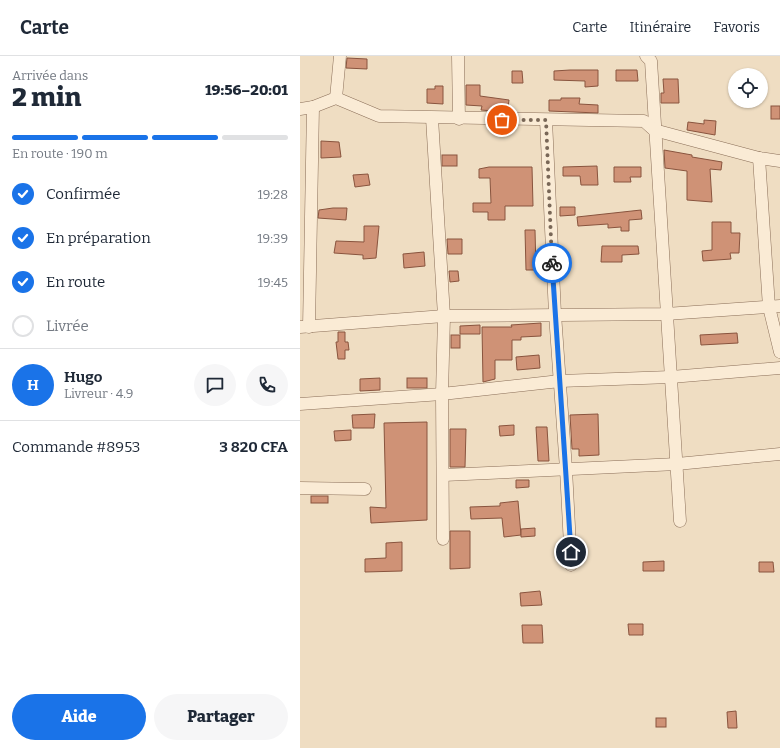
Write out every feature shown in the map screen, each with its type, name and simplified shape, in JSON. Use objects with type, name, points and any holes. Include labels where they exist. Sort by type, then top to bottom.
[{"type":"street","points":[[336,98],[340,56]]},
{"type":"street","points":[[458,56],[459,119]]},
{"type":"street","points":[[646,56],[651,61],[654,130],[680,521]]},
{"type":"street","points":[[300,109],[313,107],[336,98],[379,116],[644,122],[654,130],[759,158],[780,161]]},
{"type":"street","points":[[313,107],[305,327],[444,316],[666,314],[775,306]]},
{"type":"street","points":[[432,118],[444,316],[442,394],[444,475],[443,539]]},
{"type":"street","points":[[546,120],[555,314],[571,565]]},
{"type":"street","points":[[759,158],[780,352]]},
{"type":"street","points":[[300,404],[442,394],[560,381],[671,377],[780,368]]},
{"type":"street","points":[[444,475],[676,464],[780,454]]},
{"type":"street","points":[[300,488],[365,489]]},
{"type":"building","points":[[347,58],[367,59],[367,69],[346,68]]},
{"type":"building","points":[[598,70],[598,86],[585,87],[585,81],[554,80],[554,71]]},
{"type":"building","points":[[616,70],[637,70],[638,81],[616,81]]},
{"type":"building","points":[[512,71],[522,71],[523,83],[512,83]]},
{"type":"building","points":[[663,79],[678,79],[679,103],[661,103],[661,93],[664,93]]},
{"type":"building","points":[[466,85],[480,85],[480,96],[509,100],[508,108],[493,107],[493,111],[481,110],[482,106],[466,105]]},
{"type":"building","points":[[435,86],[443,86],[443,104],[427,103],[427,89],[435,89]]},
{"type":"building","points":[[561,98],[580,98],[579,104],[598,105],[598,113],[549,111],[549,100],[561,100]]},
{"type":"building","points":[[771,106],[780,106],[780,119],[771,119]]},
{"type":"building","points":[[704,120],[716,121],[715,135],[687,130],[688,122],[704,124]]},
{"type":"building","points":[[321,141],[339,142],[341,157],[321,158]]},
{"type":"building","points":[[664,150],[722,162],[721,170],[710,169],[712,202],[687,200],[687,171],[665,168]]},
{"type":"building","points":[[442,155],[457,155],[457,166],[442,166]]},
{"type":"building","points":[[597,166],[598,185],[581,185],[580,176],[563,176],[563,167]]},
{"type":"building","points":[[489,167],[532,167],[533,206],[505,206],[505,220],[488,220],[488,212],[473,212],[473,203],[491,203],[490,178],[479,178],[479,169]]},
{"type":"building","points":[[614,167],[641,167],[641,177],[630,177],[631,182],[614,182]]},
{"type":"building","points":[[368,174],[370,185],[355,187],[353,175]]},
{"type":"building","points":[[560,207],[575,207],[575,215],[560,216]]},
{"type":"building","points":[[347,208],[346,220],[318,218],[319,210]]},
{"type":"building","points":[[641,210],[642,219],[629,220],[629,231],[621,231],[621,227],[608,228],[608,224],[578,226],[577,217]]},
{"type":"building","points":[[712,222],[731,222],[731,233],[740,233],[739,253],[730,253],[731,259],[703,261],[702,251],[712,250]]},
{"type":"building","points":[[364,226],[379,226],[376,258],[363,259],[363,255],[334,253],[336,241],[364,242]]},
{"type":"building","points":[[525,230],[535,230],[536,270],[526,270]]},
{"type":"building","points":[[447,239],[462,239],[462,254],[448,254]]},
{"type":"building","points":[[602,246],[638,246],[639,254],[622,255],[622,262],[601,262]]},
{"type":"building","points":[[424,252],[425,266],[404,268],[403,254]]},
{"type":"building","points":[[449,271],[458,271],[459,281],[450,282]]},
{"type":"building","points":[[541,323],[541,336],[521,337],[521,340],[512,340],[512,360],[495,360],[495,379],[483,382],[482,327],[512,327],[511,325]]},
{"type":"building","points":[[480,325],[480,334],[460,334],[460,326]]},
{"type":"building","points":[[338,332],[345,332],[345,342],[348,342],[349,350],[345,350],[345,359],[338,359],[336,342],[338,342]]},
{"type":"building","points":[[737,333],[738,343],[701,345],[700,335]]},
{"type":"building","points":[[451,335],[460,335],[460,348],[451,348]]},
{"type":"building","points":[[539,355],[540,368],[517,370],[516,357]]},
{"type":"building","points":[[380,378],[380,390],[360,391],[360,379]]},
{"type":"building","points":[[407,378],[427,378],[427,388],[407,388]]},
{"type":"building","points":[[375,414],[374,428],[353,428],[352,415]]},
{"type":"building","points":[[598,414],[599,455],[579,456],[579,449],[572,449],[570,415]]},
{"type":"building","points":[[427,422],[427,520],[371,523],[370,507],[386,508],[384,423]]},
{"type":"building","points":[[514,425],[514,435],[500,436],[499,426]]},
{"type":"building","points":[[536,427],[547,427],[549,461],[538,461]]},
{"type":"building","points":[[450,429],[466,429],[465,467],[450,467]]},
{"type":"building","points":[[351,430],[351,440],[335,441],[334,431]]},
{"type":"building","points":[[516,480],[529,480],[529,487],[516,488]]},
{"type":"building","points":[[311,496],[328,496],[328,503],[311,503]]},
{"type":"building","points":[[518,501],[521,535],[504,537],[502,518],[471,519],[470,507],[500,506],[500,503]]},
{"type":"building","points":[[535,528],[535,536],[521,537],[521,529]]},
{"type":"building","points":[[450,531],[470,531],[470,568],[450,569]]},
{"type":"building","points":[[402,542],[402,571],[365,572],[365,559],[386,558],[386,543]]},
{"type":"building","points":[[664,561],[664,571],[643,571],[643,562]]},
{"type":"building","points":[[759,562],[773,562],[774,572],[759,572]]},
{"type":"building","points":[[540,591],[542,605],[521,606],[520,593]]},
{"type":"building","points":[[628,624],[643,624],[643,635],[629,635]]},
{"type":"building","points":[[522,625],[542,625],[543,643],[523,643]]},
{"type":"building","points":[[736,711],[737,728],[728,728],[727,712]]},
{"type":"building","points":[[656,718],[666,718],[666,727],[656,727]]},
{"type":"way so far","points":[[502,120],[546,120],[552,263]]},
{"type":"route","points":[[552,263],[571,552]]}]
